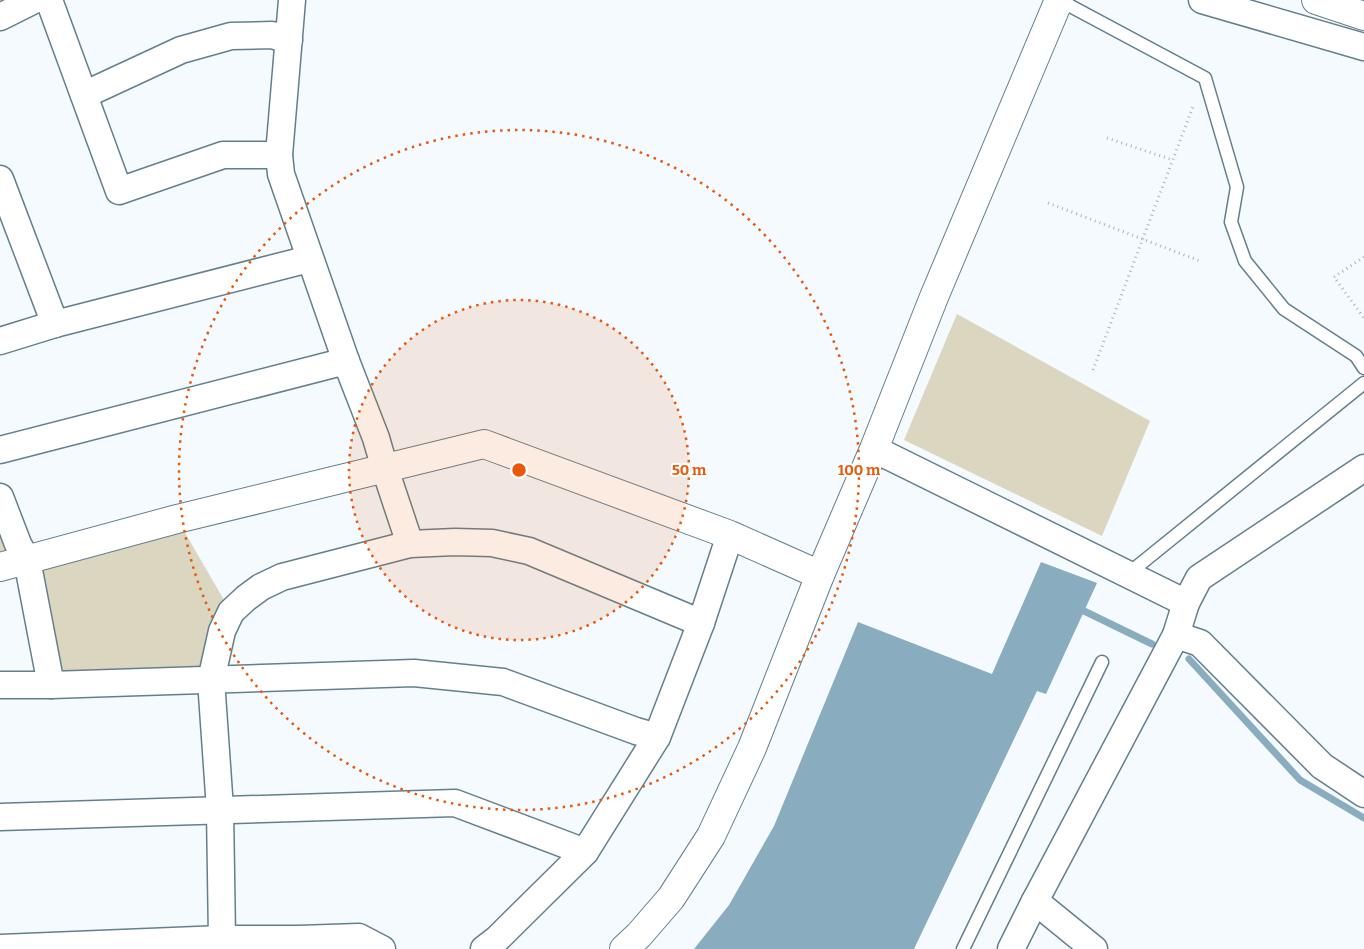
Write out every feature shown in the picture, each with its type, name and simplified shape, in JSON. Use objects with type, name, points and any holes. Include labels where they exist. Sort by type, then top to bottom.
[{"type":"main road","points":[[624,949],[671,898],[711,836],[752,748],[820,575],[874,449],[934,297],[1059,0]]},
{"type":"main road","points":[[1316,0],[1364,16]]},
{"type":"main road","points":[[0,567],[177,519],[484,444],[730,535],[820,575]]},
{"type":"street","points":[[0,17],[34,0]]},
{"type":"street","points":[[49,0],[119,191],[223,155],[280,156]]},
{"type":"street","points":[[292,0],[280,174],[346,361],[376,438],[410,544]]},
{"type":"street","points":[[1202,0],[1364,47]]},
{"type":"street","points":[[84,95],[181,50],[223,38],[231,36],[272,35],[288,40]]},
{"type":"street","points":[[0,179],[55,324]]},
{"type":"street","points":[[0,341],[55,324],[310,260]]},
{"type":"street","points":[[0,450],[346,361]]},
{"type":"street","points":[[874,449],[1186,602]]},
{"type":"street","points":[[1011,949],[1176,635],[1186,602],[1200,578],[1364,468]]},
{"type":"street","points":[[0,498],[18,544],[28,560],[51,685]]},
{"type":"street","points":[[484,949],[497,939],[585,852],[657,737],[701,623],[730,535]]},
{"type":"street","points":[[222,939],[220,809],[211,680],[222,631],[232,612],[246,598],[262,587],[282,577],[410,544],[492,543],[529,552],[701,623]]},
{"type":"street","points":[[1176,635],[1200,643],[1322,766],[1364,794]]},
{"type":"street","points":[[0,685],[414,673],[504,682],[657,737]]},
{"type":"street","points":[[0,817],[455,803],[585,852]]},
{"type":"street","points":[[1035,901],[1094,949]]},
{"type":"street","points":[[0,948],[222,939],[359,937],[382,949]]},
{"type":"lane","points":[[1059,0],[1205,78],[1237,187],[1231,222],[1245,261],[1284,308],[1356,356],[1364,368]]},
{"type":"lane","points":[[1128,574],[1364,383]]},
{"type":"lane","points":[[963,949],[1102,662]]},
{"type":"path","points":[[1093,370],[1205,78]]},
{"type":"path","points":[[1107,138],[1173,160]]},
{"type":"path","points":[[1048,203],[1200,261]]},
{"type":"path","points":[[1364,257],[1334,277],[1364,318]]},
{"type":"shaded area","points":[[957,314],[1150,421],[1102,536],[904,440]]},
{"type":"shaded area","points":[[0,495],[28,560],[0,567]]},
{"type":"shaded area","points":[[177,519],[231,612],[211,680],[51,685],[28,560]]},
{"type":"water","points":[[1041,562],[1097,583],[1046,694],[1037,691],[914,949],[694,949],[729,905],[774,826],[858,622],[992,674]]},
{"type":"waterway","points":[[1084,611],[1152,644]]},
{"type":"waterway","points":[[1189,659],[1300,780],[1364,818]]}]
